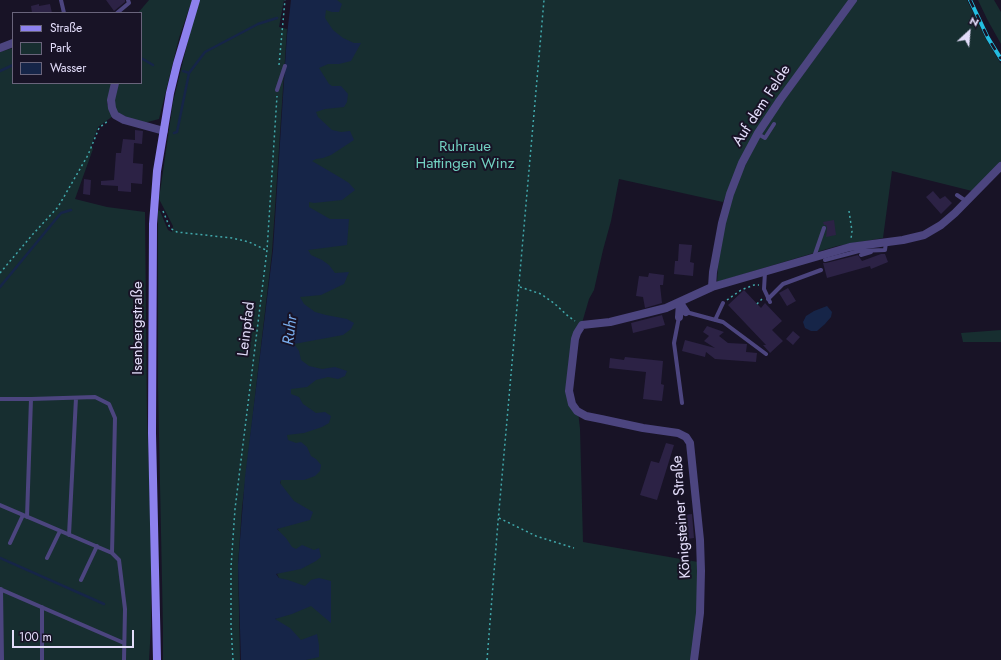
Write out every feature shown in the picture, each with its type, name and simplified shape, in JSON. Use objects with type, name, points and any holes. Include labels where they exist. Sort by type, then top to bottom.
[{"type":"main road","name":"Isenbergstraße","points":[[157,660],[152,433],[154,206],[157,171],[177,64],[196,0]]},
{"type":"street","name":"Auf dem Felde","points":[[712,287],[718,245],[730,194],[742,163],[758,133],[780,100],[853,0]]},
{"type":"street","points":[[0,48],[12,43]]},
{"type":"street","points":[[115,84],[111,100],[115,115],[124,120],[164,131]]},
{"type":"street","name":"Königsteiner Straße","points":[[694,660],[700,613],[701,571],[700,540],[690,443],[686,437],[674,431],[643,428],[586,416],[574,408],[569,396],[575,339],[577,333],[582,325],[610,322],[666,308],[712,287],[850,247],[913,238],[933,230],[950,217],[1001,166]]},
{"type":"street","points":[[680,302],[686,312]]},
{"type":"street","points":[[679,317],[680,302]]},
{"type":"lane","points":[[61,0],[64,12]]},
{"type":"lane","points":[[118,12],[129,3],[128,0]]},
{"type":"lane","points":[[277,90],[285,66]]},
{"type":"lane","points":[[758,133],[765,138],[774,124]]},
{"type":"lane","points":[[957,195],[966,201]]},
{"type":"lane","points":[[814,258],[824,228]]},
{"type":"lane","points":[[825,260],[859,250],[885,250],[886,242]]},
{"type":"lane","points":[[861,255],[875,250]]},
{"type":"lane","points":[[765,272],[765,292],[769,301],[783,284],[821,270]]},
{"type":"lane","points":[[715,320],[723,303]]},
{"type":"lane","points":[[686,312],[723,322],[766,354]]},
{"type":"lane","points":[[679,317],[674,343],[682,403]]},
{"type":"lane","points":[[0,399],[95,397],[109,404],[115,418],[112,552]]},
{"type":"lane","points":[[69,535],[76,398]]},
{"type":"lane","points":[[10,543],[25,516],[31,399]]},
{"type":"lane","points":[[0,505],[112,552],[119,560],[123,581],[125,609],[124,660]]},
{"type":"lane","points":[[47,558],[60,531]]},
{"type":"lane","points":[[81,580],[97,546]]},
{"type":"lane","points":[[2,660],[1,589],[124,643]]},
{"type":"lane","points":[[42,607],[42,660]]},
{"type":"path","points":[[279,69],[285,0]]},
{"type":"path","points":[[487,660],[544,0]]},
{"type":"path","name":"Leinpfad","points":[[232,660],[231,567],[235,509],[266,250],[277,90]]},
{"type":"path","points":[[0,273],[58,207],[88,155],[99,128],[115,115]]},
{"type":"path","points":[[154,206],[161,207],[170,228],[176,232],[232,238],[249,242],[266,250]]},
{"type":"path","points":[[849,211],[852,231],[850,247]]},
{"type":"path","points":[[723,303],[741,290],[754,285],[765,285]]},
{"type":"path","points":[[520,287],[541,294],[579,324]]},
{"type":"path","points":[[499,518],[536,536],[574,548]]},
{"type":"green space","points":[[149,0],[192,0],[179,38],[159,119],[144,123],[132,120],[117,112],[113,103],[117,84],[142,84],[142,12],[139,12]]},
{"type":"green space","points":[[198,0],[284,0],[279,27],[287,29],[272,252],[242,508],[238,565],[240,660],[163,660],[158,388],[158,210],[160,211],[168,230],[172,232],[173,226],[159,199],[173,102]]},
{"type":"green space","name":"Ruhraue Hattingen Winz","points":[[325,0],[851,0],[739,164],[723,202],[619,179],[611,221],[594,290],[589,299],[582,323],[572,368],[569,391],[578,411],[580,429],[583,542],[698,562],[700,585],[692,660],[279,660],[275,619],[279,617],[279,578],[277,574],[279,573],[279,531],[277,529],[279,528],[281,462]]},
{"type":"green space","points":[[857,0],[967,0],[986,39],[1001,64],[1001,162],[972,191],[892,171],[883,238],[837,246],[717,282],[719,252],[732,193],[762,131]]},
{"type":"green space","points":[[978,0],[994,0],[1001,12],[1001,44],[987,19]]},
{"type":"green space","points":[[12,48],[12,84],[113,84],[107,104],[113,116],[98,127],[91,146],[93,149],[75,199],[107,207],[145,212],[147,416],[151,532],[151,627],[149,660],[0,660],[0,52]]},
{"type":"green space","points":[[1001,330],[1001,342],[963,342],[961,333]]},
{"type":"water","name":"Ruhr","points":[[291,0],[337,0],[342,4],[339,12],[326,10],[325,18],[333,30],[343,38],[354,43],[361,43],[351,61],[339,64],[328,64],[319,68],[329,84],[332,86],[341,86],[348,94],[347,102],[344,107],[325,109],[316,112],[318,117],[332,130],[341,132],[350,131],[354,140],[331,155],[312,161],[349,183],[355,190],[342,200],[314,203],[309,202],[309,207],[330,219],[349,219],[347,245],[308,250],[311,255],[329,265],[335,273],[349,272],[344,284],[321,295],[300,297],[304,304],[315,312],[347,319],[354,323],[351,329],[343,335],[294,344],[299,351],[301,360],[309,366],[322,369],[335,367],[347,371],[345,376],[338,379],[328,377],[316,380],[307,387],[291,389],[291,394],[299,397],[303,404],[316,413],[325,412],[331,416],[329,423],[322,427],[304,433],[287,435],[288,440],[296,443],[301,442],[307,447],[311,456],[321,465],[320,471],[315,476],[304,480],[281,480],[280,483],[294,501],[313,512],[310,520],[277,529],[292,547],[296,549],[302,545],[314,550],[319,548],[321,557],[301,569],[276,574],[279,578],[305,586],[311,580],[319,578],[331,581],[331,623],[311,606],[275,619],[290,628],[301,640],[317,634],[319,657],[306,660],[241,660],[238,565],[245,477],[273,250],[287,35]]},
{"type":"water","points":[[827,306],[832,312],[831,317],[825,324],[817,331],[811,331],[805,328],[803,322],[806,316]]},
{"type":"building","points":[[106,0],[125,0],[125,2],[114,11]]},
{"type":"building","points":[[50,4],[52,12],[32,12],[31,6]]},
{"type":"building","points":[[135,130],[143,131],[142,144],[134,143],[133,163],[143,164],[142,184],[131,183],[131,192],[118,191],[118,186],[101,185],[101,181],[114,180],[116,153],[121,153],[123,139],[135,140]]},
{"type":"building","points":[[84,179],[91,180],[90,195],[83,194]]},
{"type":"building","points":[[933,191],[940,199],[945,196],[952,203],[941,214],[926,197]]},
{"type":"building","points":[[834,220],[836,235],[826,237],[827,228],[823,222]]},
{"type":"building","points":[[679,244],[692,245],[690,262],[694,263],[693,276],[674,274],[675,261],[678,261]]},
{"type":"building","points":[[885,254],[888,262],[871,269],[870,266],[827,278],[823,263],[858,255],[862,261]]},
{"type":"building","points":[[649,273],[664,275],[663,285],[660,285],[662,303],[645,308],[643,297],[636,296],[639,276],[648,277]]},
{"type":"building","points":[[788,288],[796,301],[787,306],[779,293]]},
{"type":"building","points":[[744,290],[761,308],[765,303],[782,321],[772,330],[783,341],[770,353],[763,345],[766,345],[728,305]]},
{"type":"building","points":[[662,315],[665,325],[633,333],[631,323]]},
{"type":"building","points":[[707,326],[724,332],[719,336],[728,343],[747,344],[746,352],[757,353],[756,362],[715,359],[706,352],[705,357],[682,351],[685,340],[715,348],[704,341],[709,336],[703,332]]},
{"type":"building","points":[[793,331],[800,337],[793,345],[786,339]]},
{"type":"building","points":[[625,357],[663,361],[661,384],[664,385],[662,401],[643,399],[646,372],[609,368],[610,358],[624,360]]},
{"type":"building","points":[[666,443],[674,445],[657,500],[640,495],[651,461],[659,463]]},
{"type":"building","points":[[692,514],[694,538],[687,539],[686,529],[680,529],[679,520],[685,520],[684,515]]},
{"type":"waterway","points":[[174,133],[177,132],[189,73],[205,52],[258,24],[277,18]]},
{"type":"waterway","points":[[142,59],[153,65]]},
{"type":"waterway","points":[[0,71],[12,65]]},
{"type":"waterway","points":[[183,71],[189,73]]},
{"type":"waterway","points":[[0,287],[61,213],[71,210]]},
{"type":"waterway","points":[[0,558],[104,604]]},
{"type":"railway","points":[[970,0],[988,38],[1001,59]]}]
